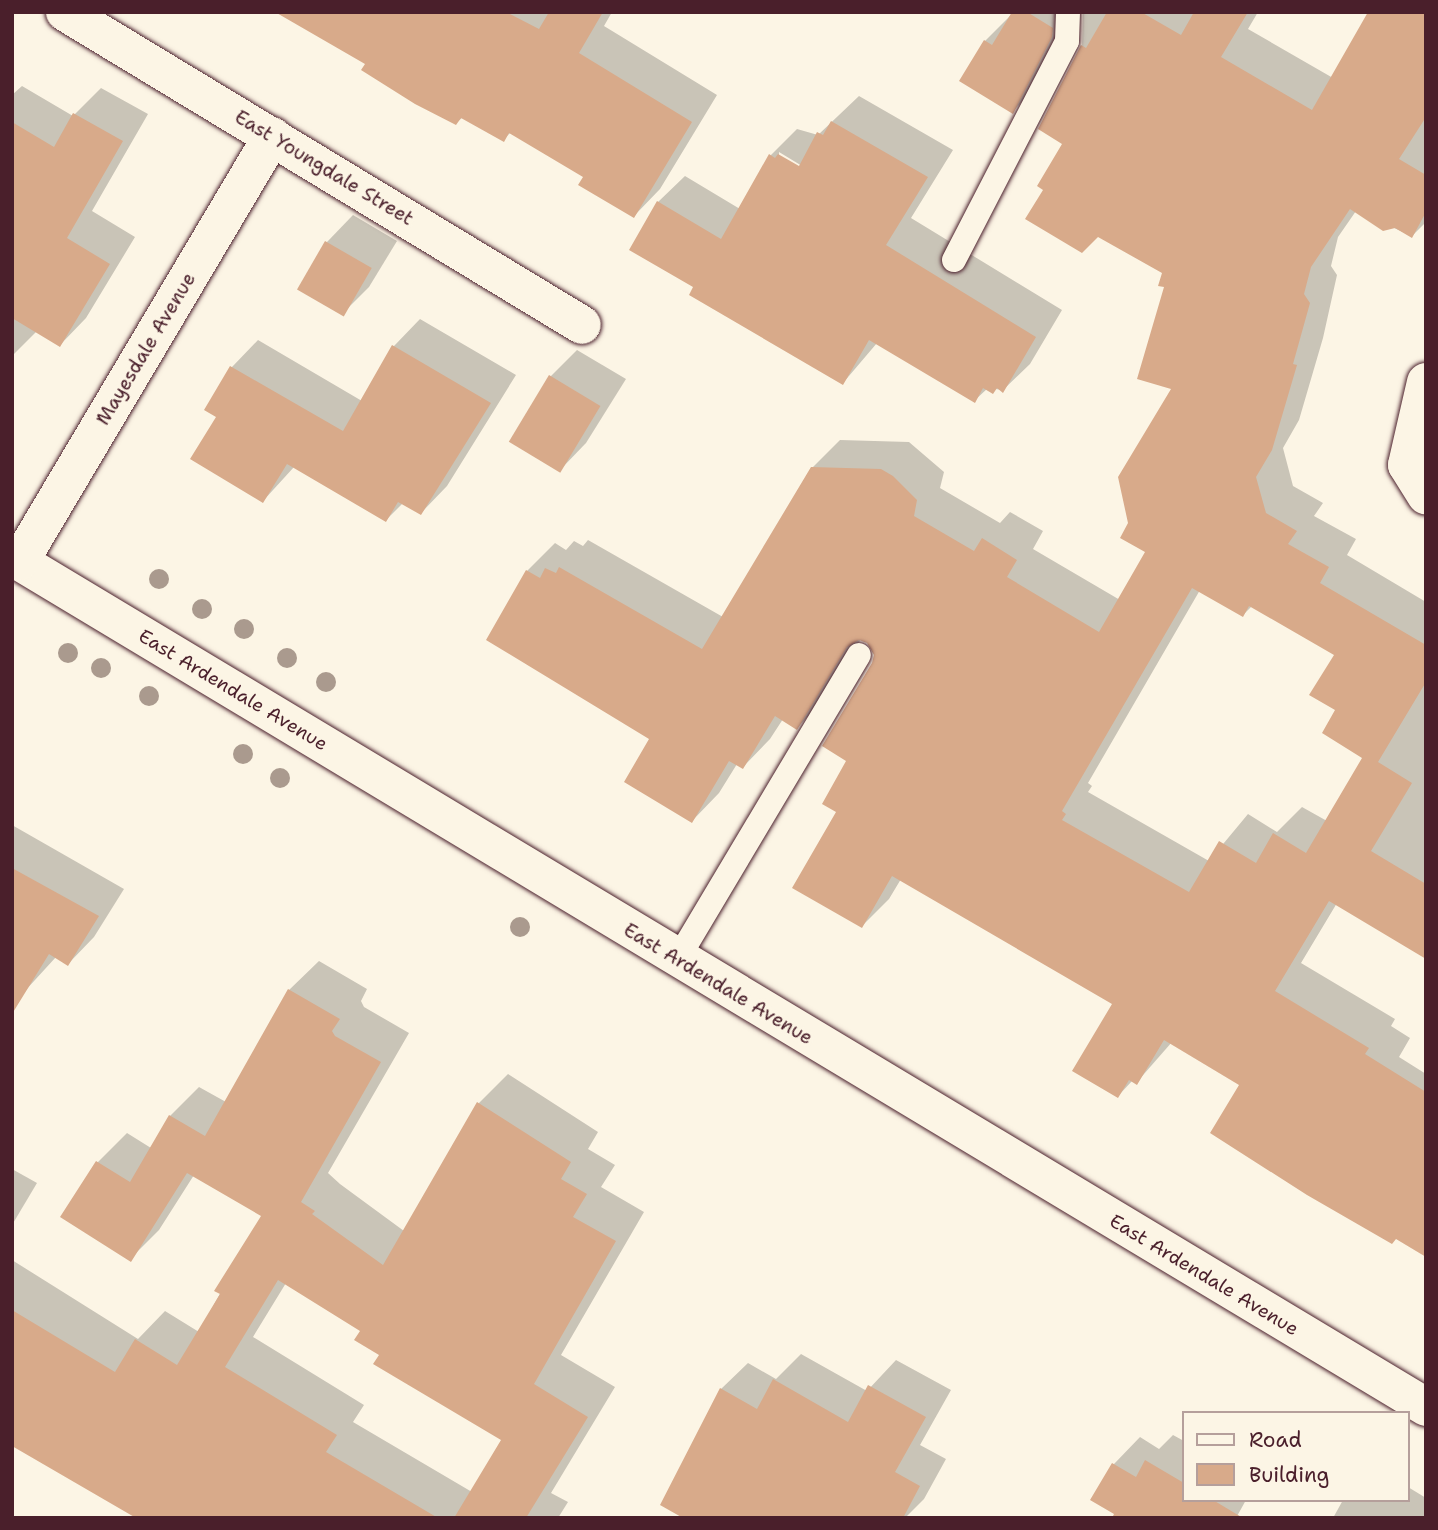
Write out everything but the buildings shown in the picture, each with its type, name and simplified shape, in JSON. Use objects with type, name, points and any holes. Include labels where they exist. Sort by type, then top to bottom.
[{"type":"street","name":"East Youngdale Street","points":[[65,12],[582,325]]},
{"type":"street","name":"Mayesdale Avenue","points":[[16,559],[272,136]]},
{"type":"street","points":[[1417,480],[1426,382]]},
{"type":"street","name":"East Ardendale Avenue","points":[[16,559],[677,960],[1426,1407]]},
{"type":"lane","points":[[954,260],[1067,41],[1068,12]]},
{"type":"lane","points":[[677,960],[859,655]]}]
